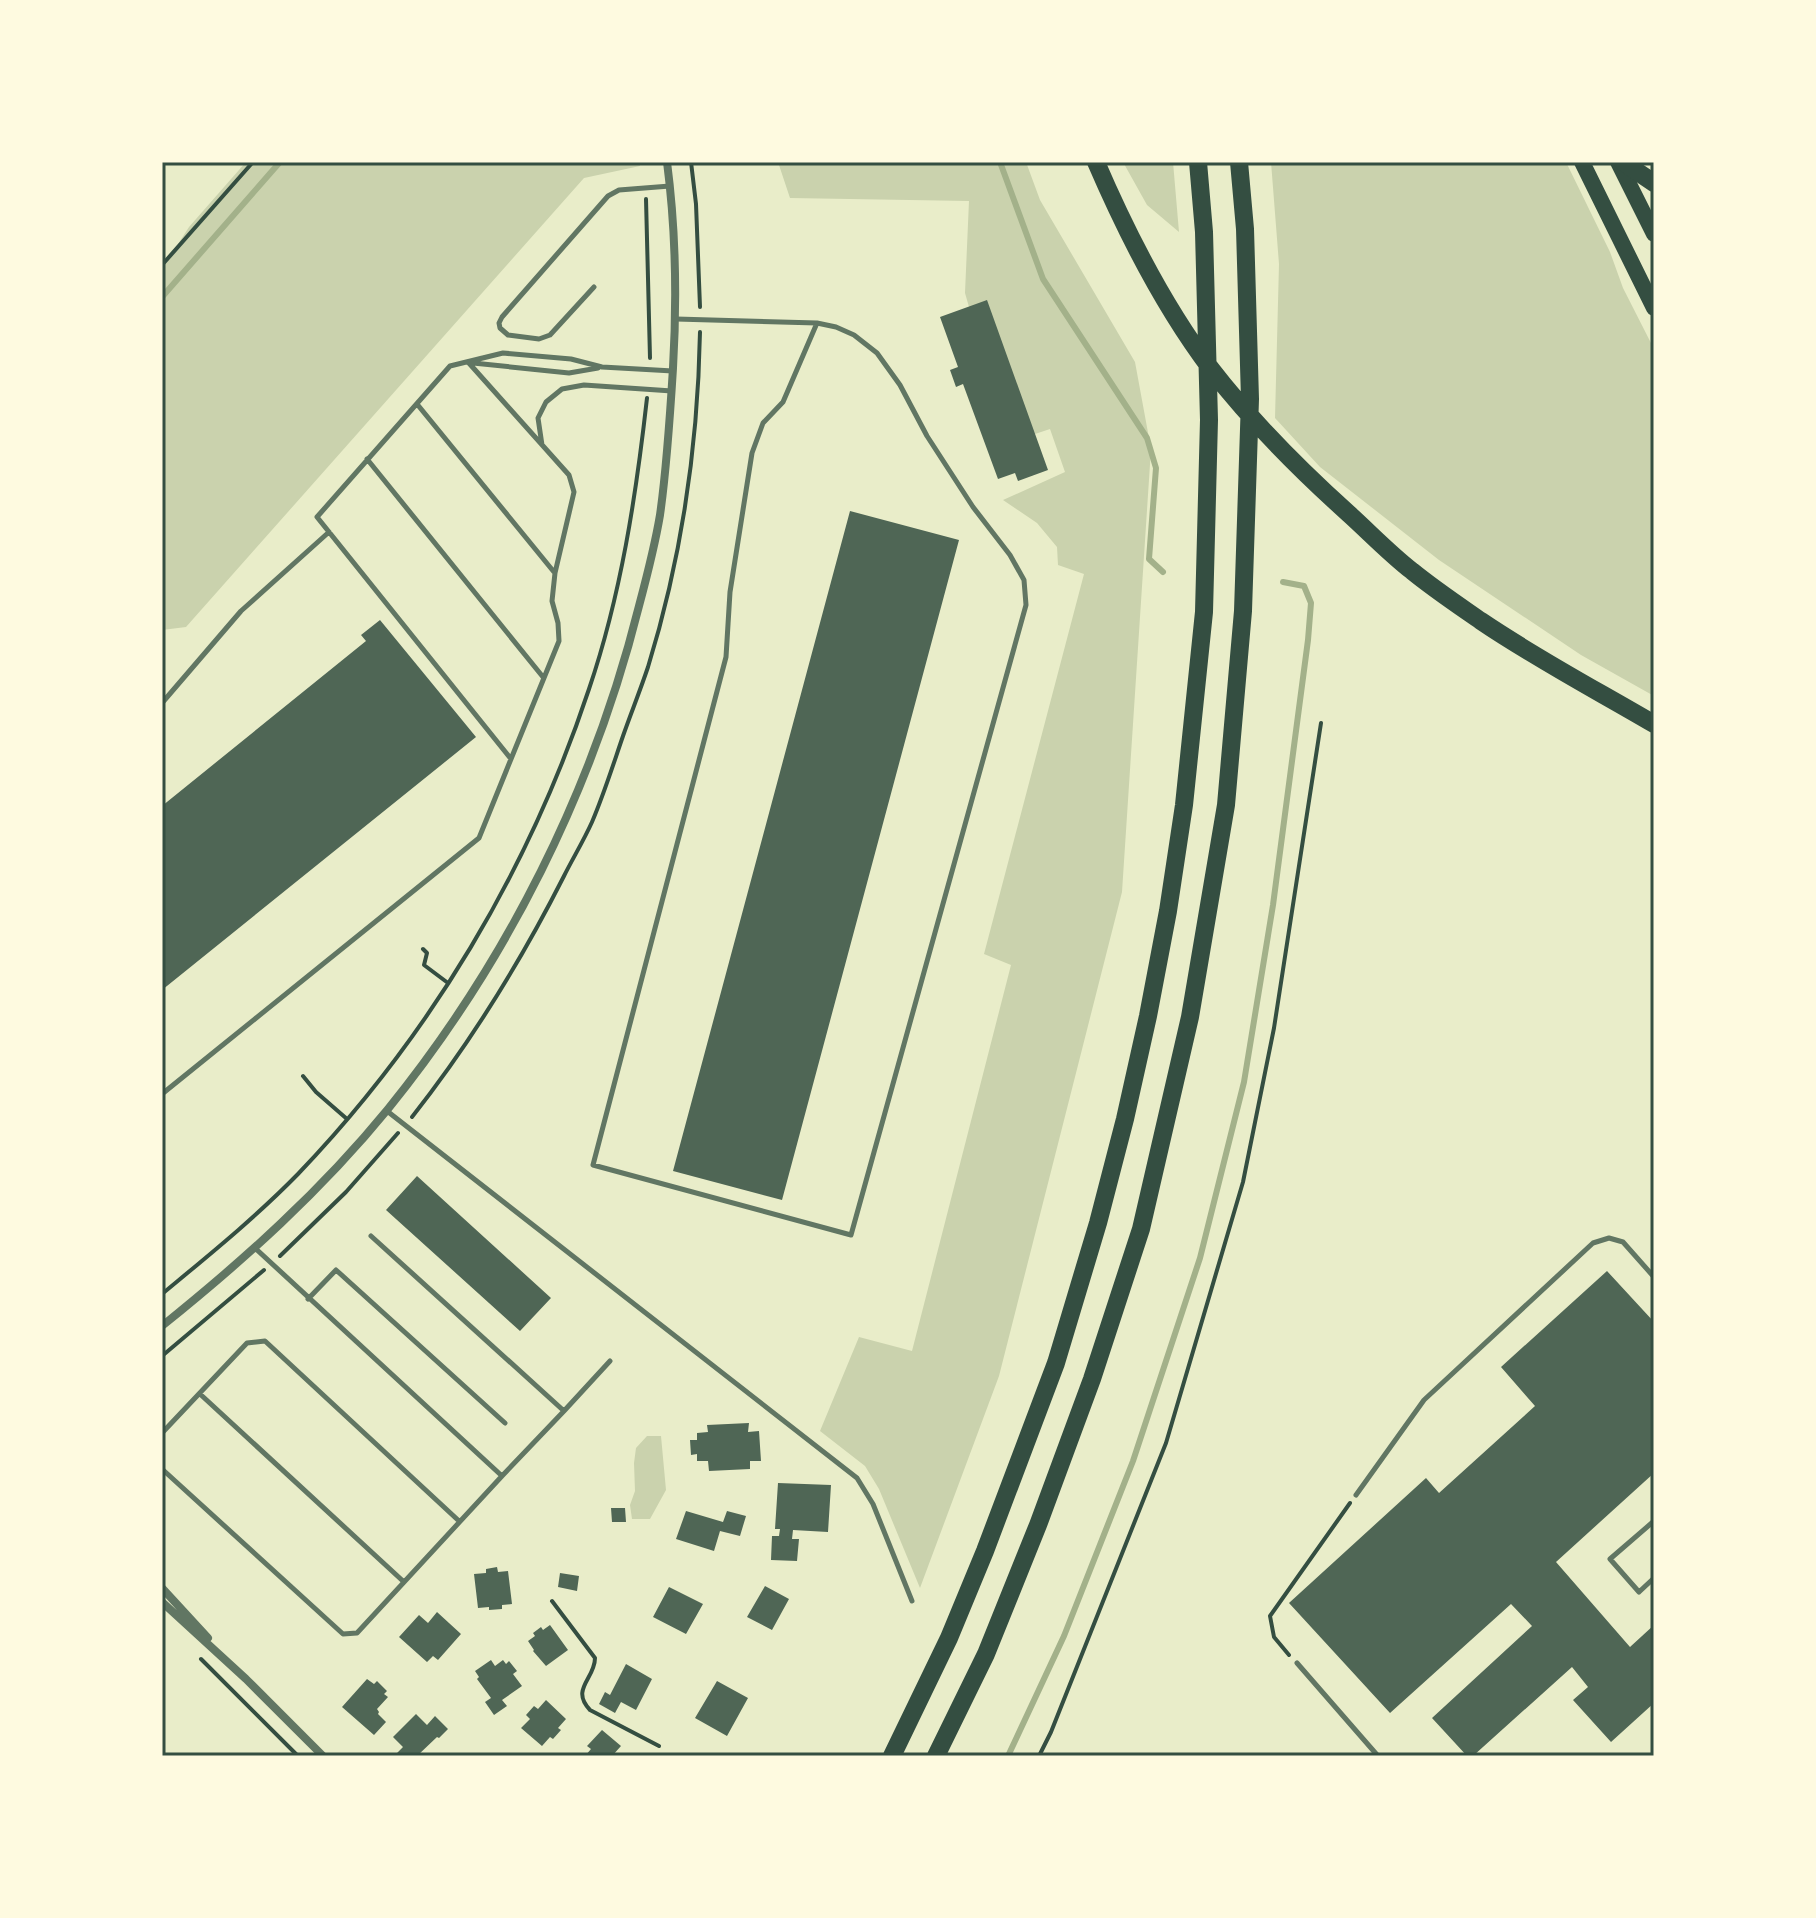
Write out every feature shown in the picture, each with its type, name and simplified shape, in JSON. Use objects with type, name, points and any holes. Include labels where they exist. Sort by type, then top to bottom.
[{"type":"highway","points":[[1096,162],[1153,278],[1210,367],[1260,428],[1319,487],[1412,571],[1482,622],[1654,724]]},
{"type":"highway","points":[[892,1756],[949,1638],[1056,1363],[1098,1223],[1154,986],[1184,805],[1204,612],[1209,420],[1204,232],[1198,162]]},
{"type":"highway","points":[[936,1756],[986,1654],[1092,1379],[1141,1229],[1190,1017],[1226,805],[1243,611],[1250,399],[1245,229],[1239,162]]},
{"type":"highway","points":[[1582,162],[1654,308]]},
{"type":"highway","points":[[1621,162],[1654,183]]},
{"type":"highway","points":[[1621,162],[1654,234]]},
{"type":"street","points":[[162,1326],[255,1248],[324,1181],[387,1110],[426,1060],[490,966],[521,912],[591,758],[629,647],[651,559],[666,470],[676,319],[675,245],[667,162]]},
{"type":"street","points":[[162,1588],[323,1756]]},
{"type":"street","points":[[162,1602],[246,1679]]},
{"type":"lane","points":[[594,287],[550,335],[539,339],[514,336],[500,328],[502,317],[608,196],[619,190],[670,186]]},
{"type":"lane","points":[[676,319],[817,323],[854,335],[877,353],[900,385],[927,436],[1024,580],[1026,605],[851,1235],[593,1165],[726,657],[730,592],[752,453],[763,423],[783,402],[817,323]]},
{"type":"lane","points":[[511,759],[317,517],[450,366],[503,353],[571,359],[602,367],[673,371]]},
{"type":"lane","points":[[468,362],[569,373],[602,367]]},
{"type":"lane","points":[[162,1094],[479,838],[559,641],[552,601],[555,573],[574,492],[569,475],[468,362]]},
{"type":"lane","points":[[542,446],[538,418],[546,402],[562,389],[584,385],[672,391]]},
{"type":"lane","points":[[417,404],[555,573]]},
{"type":"lane","points":[[367,459],[544,678]]},
{"type":"lane","points":[[162,703],[241,611],[329,532]]},
{"type":"lane","points":[[387,1110],[857,1478],[873,1504],[912,1601]]},
{"type":"lane","points":[[371,1236],[564,1411]]},
{"type":"lane","points":[[1356,1495],[1424,1400],[1593,1243],[1609,1238],[1623,1242],[1654,1277]]},
{"type":"lane","points":[[255,1248],[502,1476]]},
{"type":"lane","points":[[308,1299],[336,1270],[505,1423]]},
{"type":"lane","points":[[162,1433],[247,1343],[265,1341],[459,1521]]},
{"type":"lane","points":[[162,1469],[343,1634],[357,1633],[610,1361]]},
{"type":"lane","points":[[200,1394],[404,1582]]},
{"type":"lane","points":[[1654,1521],[1610,1559],[1639,1592],[1654,1578]]},
{"type":"lane","points":[[1297,1663],[1378,1756]]},
{"type":"path","points":[[162,265],[253,162]]},
{"type":"path","points":[[162,1356],[305,1234],[405,1126],[442,1079],[541,924],[592,822],[647,669],[672,572],[682,518],[696,413],[700,319],[696,204],[691,162]]},
{"type":"path","points":[[1039,1756],[1166,1443],[1243,1182],[1274,1028],[1321,723]]},
{"type":"path","points":[[423,949],[427,953],[424,965],[448,983]]},
{"type":"path","points":[[303,1076],[347,1119]]},
{"type":"path","points":[[1297,1663],[1274,1637],[1270,1616],[1356,1495]]},
{"type":"path","points":[[552,1601],[595,1658],[584,1685],[583,1702],[590,1710],[659,1746]]},
{"type":"path","points":[[199,1657],[298,1756]]},
{"type":"green space","points":[[246,162],[639,162],[640,166],[584,178],[186,627],[162,630],[162,269],[189,227]]},
{"type":"green space","points":[[778,162],[1026,162],[1040,200],[1135,362],[1151,449],[1122,892],[999,1376],[920,1588],[879,1489],[865,1466],[820,1431],[859,1337],[912,1351],[1011,965],[984,954],[1084,574],[1058,565],[1057,547],[1037,523],[1003,500],[1065,472],[1050,429],[1035,434],[969,307],[965,293],[969,201],[790,198]]},
{"type":"green space","points":[[1123,162],[1173,162],[1179,232],[1147,205]]},
{"type":"green space","points":[[1271,162],[1566,162],[1654,349],[1654,696],[1581,655],[1439,560],[1320,467],[1275,418],[1279,264]]},
{"type":"green space","points":[[647,1436],[661,1436],[666,1490],[650,1519],[632,1519],[630,1505],[635,1491],[636,1448]]},
{"type":"building","points":[[987,300],[1048,470],[1018,481],[1015,473],[998,479],[963,384],[956,387],[950,370],[958,367],[940,317]]},
{"type":"building","points":[[850,511],[959,540],[782,1200],[673,1171]]},
{"type":"building","points":[[380,620],[476,737],[162,990],[162,806],[366,641],[361,635]]},
{"type":"building","points":[[417,1176],[551,1298],[520,1331],[386,1210]]},
{"type":"building","points":[[1607,1271],[1654,1322],[1654,1473],[1556,1562],[1630,1647],[1654,1625],[1654,1703],[1611,1742],[1573,1700],[1588,1687],[1572,1667],[1473,1756],[1467,1756],[1432,1718],[1532,1626],[1511,1604],[1390,1713],[1289,1603],[1426,1478],[1439,1493],[1535,1406],[1501,1367]]},
{"type":"building","points":[[749,1423],[748,1432],[759,1431],[761,1461],[750,1461],[750,1469],[709,1471],[708,1461],[697,1461],[697,1454],[691,1455],[690,1440],[697,1440],[697,1433],[708,1432],[707,1425]]},
{"type":"building","points":[[778,1483],[831,1485],[828,1532],[793,1530],[792,1539],[799,1539],[797,1561],[771,1560],[772,1536],[779,1536],[780,1529],[775,1529]]},
{"type":"building","points":[[611,1508],[625,1508],[626,1522],[612,1522]]},
{"type":"building","points":[[686,1511],[723,1522],[727,1511],[746,1516],[740,1536],[720,1531],[714,1551],[676,1539]]},
{"type":"building","points":[[497,1567],[498,1572],[508,1571],[512,1604],[502,1605],[502,1609],[478,1608],[474,1574],[486,1573],[486,1569]]},
{"type":"building","points":[[560,1573],[579,1576],[577,1591],[558,1587]]},
{"type":"building","points":[[765,1586],[789,1599],[772,1630],[747,1617]]},
{"type":"building","points":[[669,1587],[703,1604],[686,1634],[653,1617]]},
{"type":"building","points":[[437,1612],[461,1634],[438,1660],[433,1656],[427,1662],[399,1637],[419,1615],[428,1623]]},
{"type":"building","points":[[550,1625],[568,1650],[546,1666],[528,1641],[541,1627],[543,1630]]},
{"type":"building","points":[[491,1660],[495,1666],[503,1660],[506,1664],[509,1661],[517,1671],[513,1674],[522,1686],[502,1700],[507,1706],[494,1715],[485,1702],[491,1698],[475,1671]]},
{"type":"building","points":[[626,1664],[652,1679],[636,1710],[621,1702],[615,1713],[599,1704],[605,1692],[610,1695]]},
{"type":"building","points":[[367,1679],[374,1684],[377,1681],[387,1691],[384,1694],[388,1697],[377,1709],[386,1722],[374,1735],[342,1707]]},
{"type":"building","points":[[717,1681],[748,1698],[727,1736],[695,1718]]},
{"type":"building","points":[[546,1700],[566,1719],[553,1739],[550,1737],[542,1746],[521,1728],[530,1719],[526,1715],[534,1706],[538,1709]]},
{"type":"building","points":[[416,1714],[427,1725],[435,1716],[448,1729],[417,1756],[397,1756],[403,1747],[393,1737]]},
{"type":"building","points":[[602,1730],[621,1746],[612,1756],[585,1756],[591,1749],[587,1746]]},
{"type":"waterway","points":[[162,297],[280,162]]},
{"type":"waterway","points":[[1000,162],[1043,279],[1147,438],[1156,468],[1149,559],[1163,572]]},
{"type":"waterway","points":[[1008,1756],[1064,1636],[1133,1461],[1200,1258],[1244,1082],[1273,905],[1311,603],[1304,586],[1283,582]]}]
